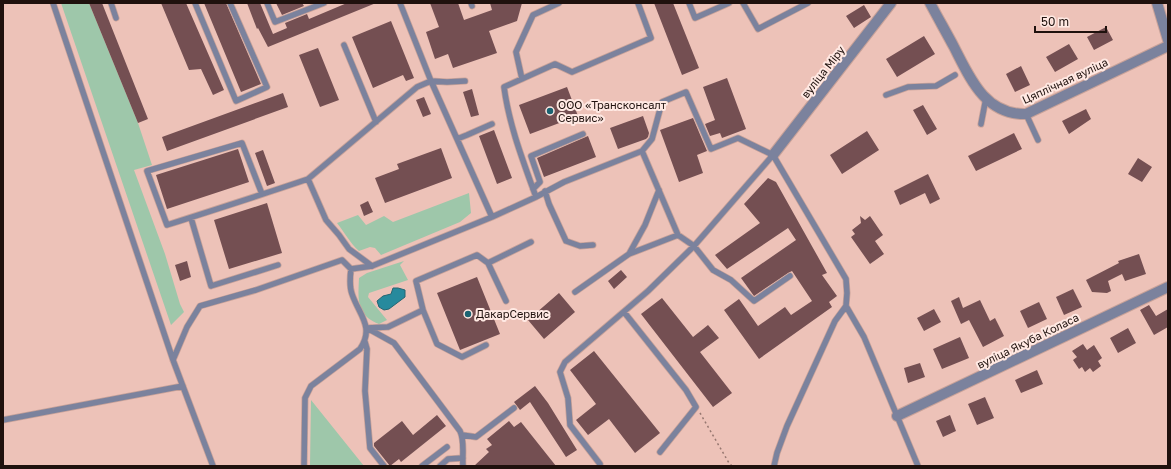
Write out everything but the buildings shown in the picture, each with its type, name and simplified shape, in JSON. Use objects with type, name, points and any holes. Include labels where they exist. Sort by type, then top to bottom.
[{"type":"street","name":"вуліца Міру","points":[[773,155],[891,3]]},
{"type":"street","name":"Цяплічная вуліца","points":[[930,3],[963,67],[979,92],[992,105],[1003,111],[1015,114],[1026,114],[1168,46]]},
{"type":"street","points":[[1157,3],[1168,40]]},
{"type":"street","name":"вуліца Якуба Коласа","points":[[897,416],[1168,287]]},
{"type":"lane","points":[[53,3],[173,360],[213,466]]},
{"type":"lane","points":[[111,3],[116,18]]},
{"type":"lane","points":[[194,3],[236,101],[267,87],[230,3]]},
{"type":"lane","points":[[267,3],[275,22],[314,5],[324,3]]},
{"type":"lane","points":[[400,3],[431,81],[492,217]]},
{"type":"lane","points":[[522,79],[516,52],[533,14],[559,3]]},
{"type":"lane","points":[[536,197],[507,110],[504,87],[555,64],[572,72],[651,38],[638,3]]},
{"type":"lane","points":[[689,3],[696,18],[729,3]]},
{"type":"lane","points":[[743,3],[758,29],[808,3]]},
{"type":"lane","points":[[344,45],[376,122]]},
{"type":"lane","points":[[886,95],[908,88],[936,86],[955,75]]},
{"type":"lane","points":[[262,194],[242,143],[147,171],[167,225],[308,179],[417,87],[431,81],[464,81]]},
{"type":"lane","points":[[351,269],[372,266],[492,217],[536,197],[564,182],[642,151],[652,139],[662,102],[686,92],[711,149],[738,138],[773,155],[846,279],[846,306],[836,322],[787,426],[774,466]]},
{"type":"lane","points":[[981,124],[986,98]]},
{"type":"lane","points":[[1026,114],[1038,140]]},
{"type":"lane","points":[[457,139],[492,124]]},
{"type":"lane","points":[[533,189],[540,182],[531,156],[583,134]]},
{"type":"lane","points":[[642,151],[678,235],[694,246],[713,270],[731,280],[754,301],[790,276]]},
{"type":"lane","points":[[600,464],[570,425],[568,398],[560,372],[565,362],[648,291],[694,246],[773,155]]},
{"type":"lane","points":[[308,179],[326,220],[349,248],[372,266]]},
{"type":"lane","points":[[629,254],[644,225],[658,190]]},
{"type":"lane","points":[[545,191],[549,204],[566,241],[580,246],[593,245]]},
{"type":"lane","points":[[191,218],[211,286],[278,265]]},
{"type":"lane","points":[[575,292],[629,254],[678,235]]},
{"type":"lane","points":[[488,263],[531,242]]},
{"type":"lane","points":[[486,345],[462,357],[436,344],[423,310],[416,280],[478,255],[488,263],[506,301]]},
{"type":"lane","points":[[173,360],[187,327],[200,306],[256,290],[342,260],[351,269]]},
{"type":"lane","points":[[351,269],[351,293],[367,328],[365,342],[367,349],[365,391],[370,448],[384,466]]},
{"type":"lane","points":[[846,306],[864,337],[918,466]]},
{"type":"lane","points":[[367,328],[388,326],[423,310]]},
{"type":"lane","points":[[624,312],[686,390],[696,407],[660,452]]},
{"type":"lane","points":[[367,328],[394,343],[462,435],[463,466]]},
{"type":"lane","points":[[304,466],[305,398],[311,386],[360,349],[365,342]]},
{"type":"lane","points":[[3,420],[183,386]]},
{"type":"lane","points":[[462,435],[476,437],[514,408]]},
{"type":"lane","points":[[422,466],[448,447]]},
{"type":"lane","points":[[440,466],[448,459],[463,458]]},
{"type":"path","points":[[696,407],[732,466]]},
{"type":"green space","points":[[61,3],[89,3],[138,123],[152,165],[134,170],[165,254],[180,304],[184,312],[171,325]]},
{"type":"green space","points":[[469,193],[471,213],[460,222],[381,255],[375,248],[370,247],[359,251],[337,223],[358,215],[366,225],[384,216],[393,222]]},
{"type":"green space","points":[[404,261],[400,265],[408,280],[369,293],[368,297],[387,320],[379,324],[371,320],[362,311],[358,293],[359,278],[367,273]]},
{"type":"green space","points":[[311,400],[364,466],[310,466]]},
{"type":"water","points":[[393,288],[405,290],[405,297],[389,309],[384,310],[379,307],[377,301],[383,296],[391,294]]},
{"type":"place","name":"ООО «Трансконсалт Сервис»","points":[[550,111]]},
{"type":"place","name":"ДакарСервис","points":[[468,314]]}]
